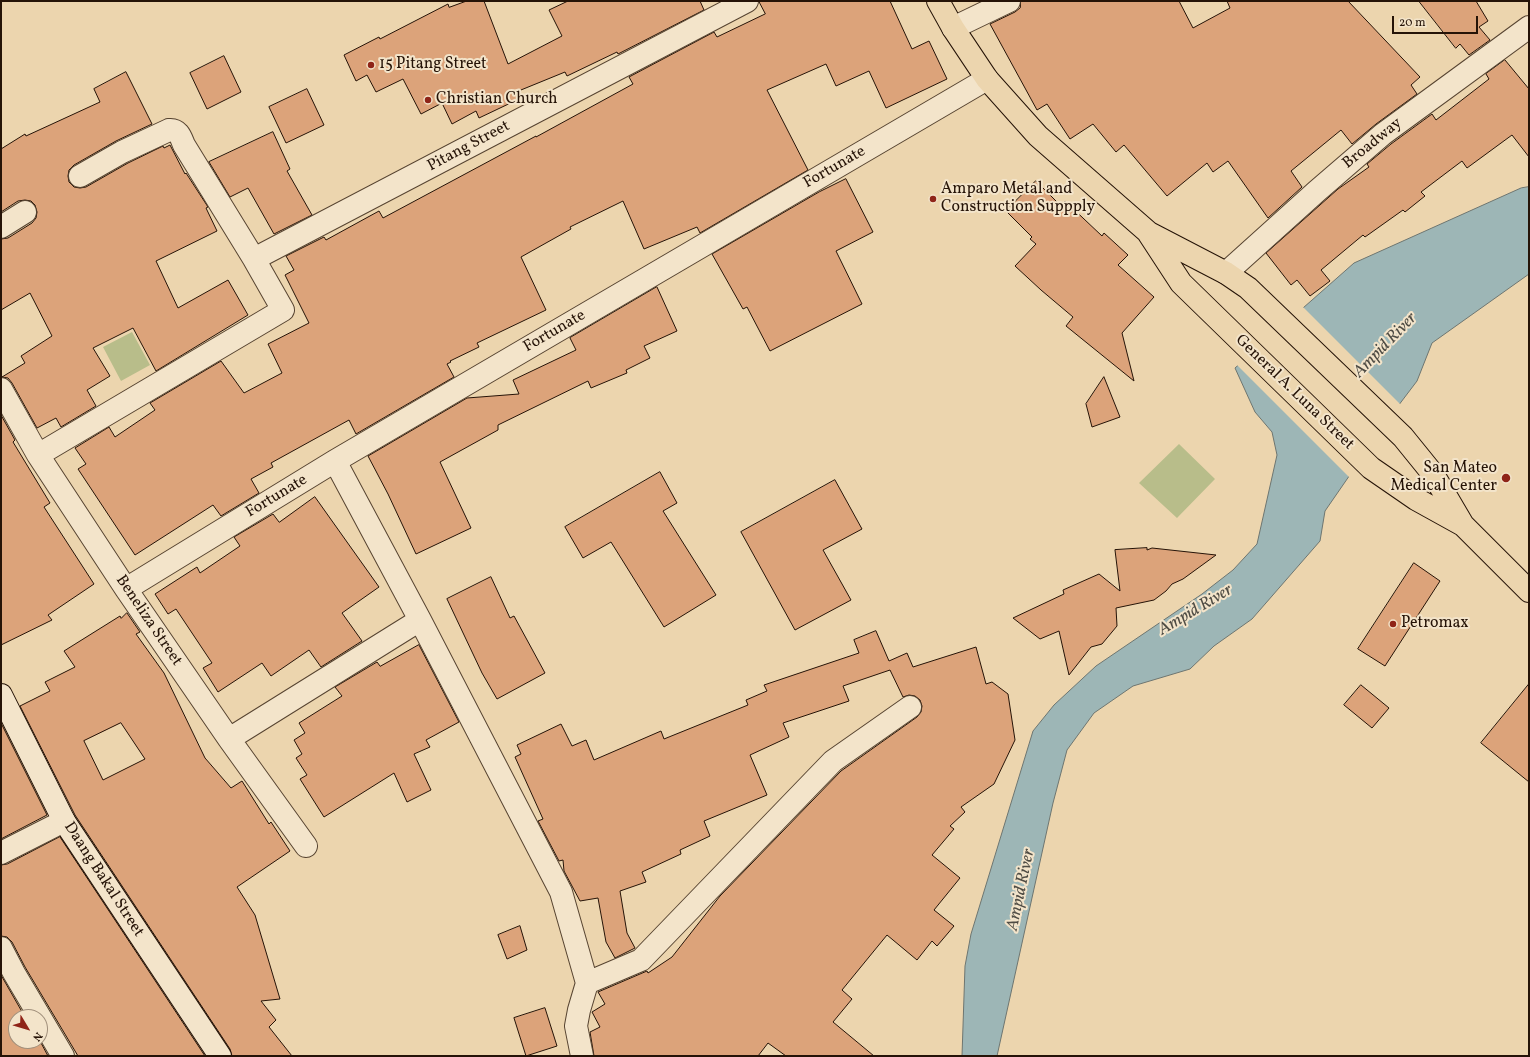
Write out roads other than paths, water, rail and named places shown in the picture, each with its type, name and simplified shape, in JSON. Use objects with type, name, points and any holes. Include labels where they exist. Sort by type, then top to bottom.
[{"type":"main road","name":"General A. Luna Street","points":[[938,1],[987,79],[1038,136],[1149,233],[1226,272],[1248,288],[1403,437],[1433,474],[1463,525],[1529,591]]},
{"type":"main road","name":"General A. Luna Street","points":[[1149,233],[1181,284],[1371,468],[1416,499],[1463,525]]},
{"type":"street","name":"Pitang Street","points":[[254,259],[747,1]]},
{"type":"street","points":[[954,28],[1009,1]]},
{"type":"street","name":"Broadway","points":[[1226,272],[1383,134],[1529,27]]},
{"type":"street","name":"Fortunate","points":[[126,589],[335,461],[987,79]]},
{"type":"street","points":[[38,455],[283,310],[254,259],[184,145],[178,132],[175,130],[169,130],[122,152],[80,176]]},
{"type":"street","points":[[1,227],[26,212]]},
{"type":"street","name":"Beneliza Street","points":[[1,389],[38,455],[126,589],[229,739],[306,846]]},
{"type":"street","points":[[335,461],[420,620],[561,892],[587,983],[578,1010],[576,1026],[582,1056]]},
{"type":"street","points":[[229,739],[420,620]]},
{"type":"street","name":"Daang Bakal Street","points":[[1,695],[64,821],[220,1056]]},
{"type":"street","points":[[587,983],[642,960],[833,762],[910,707]]},
{"type":"street","points":[[1,853],[64,821]]},
{"type":"street","points":[[1,948],[7,979],[33,1009]]},
{"type":"street","points":[[48,1031],[63,1056]]},
{"type":"water","name":"Ampid River","points":[[1529,187],[1529,274],[1432,343],[1417,381],[1392,414],[1325,511],[1320,541],[1252,619],[1214,646],[1190,669],[1133,686],[1094,713],[1067,750],[1053,803],[997,1056],[962,1056],[965,966],[971,934],[1033,731],[1054,705],[1096,666],[1202,594],[1233,570],[1257,544],[1277,455],[1272,432],[1255,412],[1235,368],[1354,263],[1521,188]]},
{"type":"place","name":"15 Pitang Street","points":[[371,65]]},
{"type":"place","name":"Christian Church","points":[[428,100]]},
{"type":"place","name":"Amparo Metal and Construction Suppply","points":[[933,199]]},
{"type":"place","name":"San Mateo Medical Center","points":[[1506,478]]},
{"type":"place","name":"Petromax","points":[[1393,624]]}]
